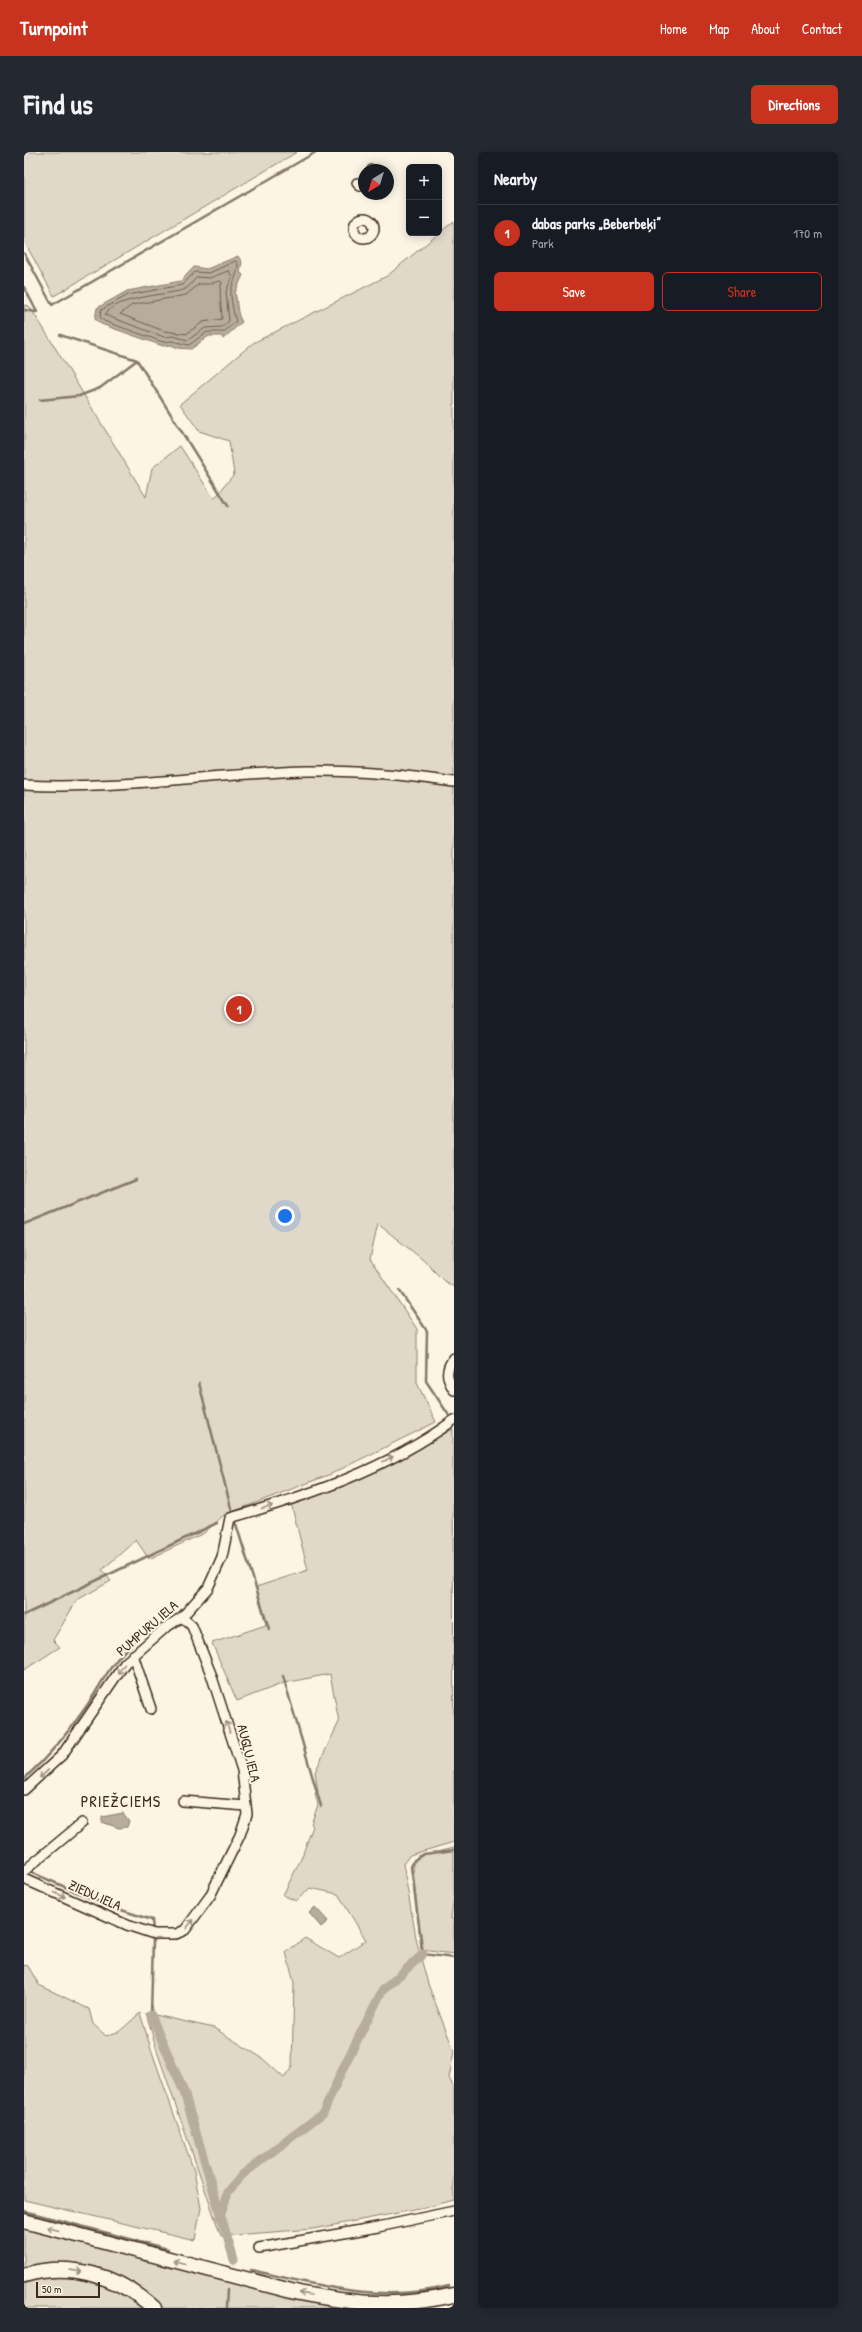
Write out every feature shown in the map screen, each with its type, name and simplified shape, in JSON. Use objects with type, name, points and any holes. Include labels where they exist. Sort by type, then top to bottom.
[{"type":"highway","points":[[24,2221],[299,2293],[338,2300],[401,2304],[422,2302],[454,2294]]},
{"type":"highway","points":[[24,2275],[58,2270],[99,2275],[124,2286],[154,2308]]},
{"type":"street","points":[[24,785],[82,785],[309,771],[389,772],[454,782]]},
{"type":"street","points":[[454,1358],[447,1368],[447,1375],[454,1390]]},
{"type":"street","name":"PUMPURU IELA","points":[[24,1790],[62,1754],[133,1655],[182,1617],[214,1577],[222,1557],[230,1518],[322,1489],[384,1461],[431,1436],[454,1420]]},
{"type":"street","name":"AUGĻU IELA","points":[[154,1934],[176,1934],[184,1930],[192,1922],[210,1896],[240,1835],[247,1814],[242,1770],[213,1680],[192,1626],[182,1617]]},
{"type":"street","points":[[133,1655],[151,1709]]},
{"type":"street","points":[[183,1801],[246,1806]]},
{"type":"street","points":[[24,1871],[82,1823]]},
{"type":"street","name":"ZIEDU IELA","points":[[24,1879],[127,1925],[154,1934]]},
{"type":"street","points":[[259,2248],[378,2227],[454,2211]]},
{"type":"shaded area","points":[[24,152],[297,152],[54,296],[24,241]]},
{"type":"shaded area","points":[[454,221],[454,1287],[444,1281],[422,1259],[378,1224],[370,1259],[417,1329],[417,1383],[436,1422],[331,1474],[224,1515],[204,1533],[149,1559],[136,1540],[102,1570],[111,1581],[77,1600],[53,1640],[60,1647],[24,1670],[24,305],[29,306],[42,326],[146,497],[152,468],[180,446],[214,499],[234,474],[229,441],[199,431],[180,404],[253,343],[387,276],[436,236],[442,236],[442,231]]},
{"type":"shaded area","points":[[453,1429],[454,1842],[410,1855],[403,1864],[417,1943],[428,1984],[454,2051],[449,2078],[454,2088],[454,2200],[424,2208],[313,2229],[221,2236],[158,2054],[146,2013],[214,2028],[262,2058],[284,2078],[292,2067],[294,1983],[286,1952],[305,1938],[339,1958],[366,1940],[338,1894],[310,1888],[296,1901],[283,1895],[301,1859],[313,1826],[311,1824],[318,1805],[315,1793],[318,1792],[315,1772],[339,1722],[330,1674],[284,1683],[237,1701],[212,1643],[266,1625],[256,1587],[308,1570],[291,1503],[386,1465]]},
{"type":"shaded area","points":[[454,1847],[454,1896],[451,1919],[454,1919],[454,1954],[421,1950],[413,1868],[417,1856]]},
{"type":"shaded area","points":[[24,1965],[28,1966],[39,1985],[89,2009],[93,2024],[106,2036],[120,2031],[140,2013],[152,2052],[194,2171],[201,2208],[195,2240],[24,2200]]},
{"type":"shaded area","points":[[24,2229],[351,2308],[163,2308],[155,2299],[135,2284],[100,2269],[88,2266],[70,2265],[24,2269]]},
{"type":"shaded area","points":[[64,2277],[86,2281],[106,2287],[135,2301],[144,2308],[24,2308],[24,2283],[40,2279]]},
{"type":"water","points":[[238,256],[242,262],[240,272],[243,275],[235,293],[239,315],[242,322],[223,339],[222,336],[209,336],[191,349],[178,348],[171,345],[163,346],[101,324],[95,319],[97,308],[127,291],[181,281],[194,267],[207,269]]},
{"type":"water","points":[[123,1813],[129,1821],[127,1827],[119,1828],[102,1822],[102,1817]]},
{"type":"water","points":[[315,1907],[328,1921],[321,1927],[309,1913]]},
{"type":"waterway","points":[[24,253],[52,305],[316,152]]},
{"type":"waterway","points":[[24,287],[37,312]]},
{"type":"waterway","points":[[24,310],[36,312]]},
{"type":"waterway","points":[[60,335],[137,360],[228,506]]},
{"type":"waterway","points":[[40,400],[79,396],[100,388],[137,360]]},
{"type":"waterway","points":[[24,1224],[136,1179]]},
{"type":"waterway","points":[[399,1290],[427,1331],[426,1381],[450,1417]]},
{"type":"waterway","points":[[199,1383],[232,1512]]},
{"type":"waterway","points":[[235,1521],[269,1629]]},
{"type":"waterway","points":[[24,1615],[217,1523]]},
{"type":"waterway","points":[[24,1779],[42,1762],[66,1734],[88,1704],[108,1672],[126,1649],[133,1643]]},
{"type":"waterway","points":[[283,1676],[321,1806]]},
{"type":"waterway","points":[[454,1850],[424,1854],[414,1860],[411,1867],[423,1954],[454,1958]]},
{"type":"waterway","points":[[28,1871],[109,1906],[152,1920],[153,1931]]},
{"type":"waterway","points":[[151,2015],[153,1939]]},
{"type":"waterway","points":[[220,2217],[228,2192],[242,2175],[323,2113],[345,2064],[382,1991],[423,1954]]},
{"type":"waterway","points":[[151,2015],[184,2092],[234,2260]]},
{"type":"waterway","points":[[24,2211],[168,2249]]},
{"type":"waterway","points":[[251,2270],[325,2286],[374,2293],[423,2291],[449,2286]]},
{"type":"waterway","points":[[226,2308],[227,2290]]},
{"type":"place","name":"dabas parks „Beberbeķi”","points":[[239,1009]]},
{"type":"district","name":"PRIEŽCIEMS","points":[[121,1801]]}]
